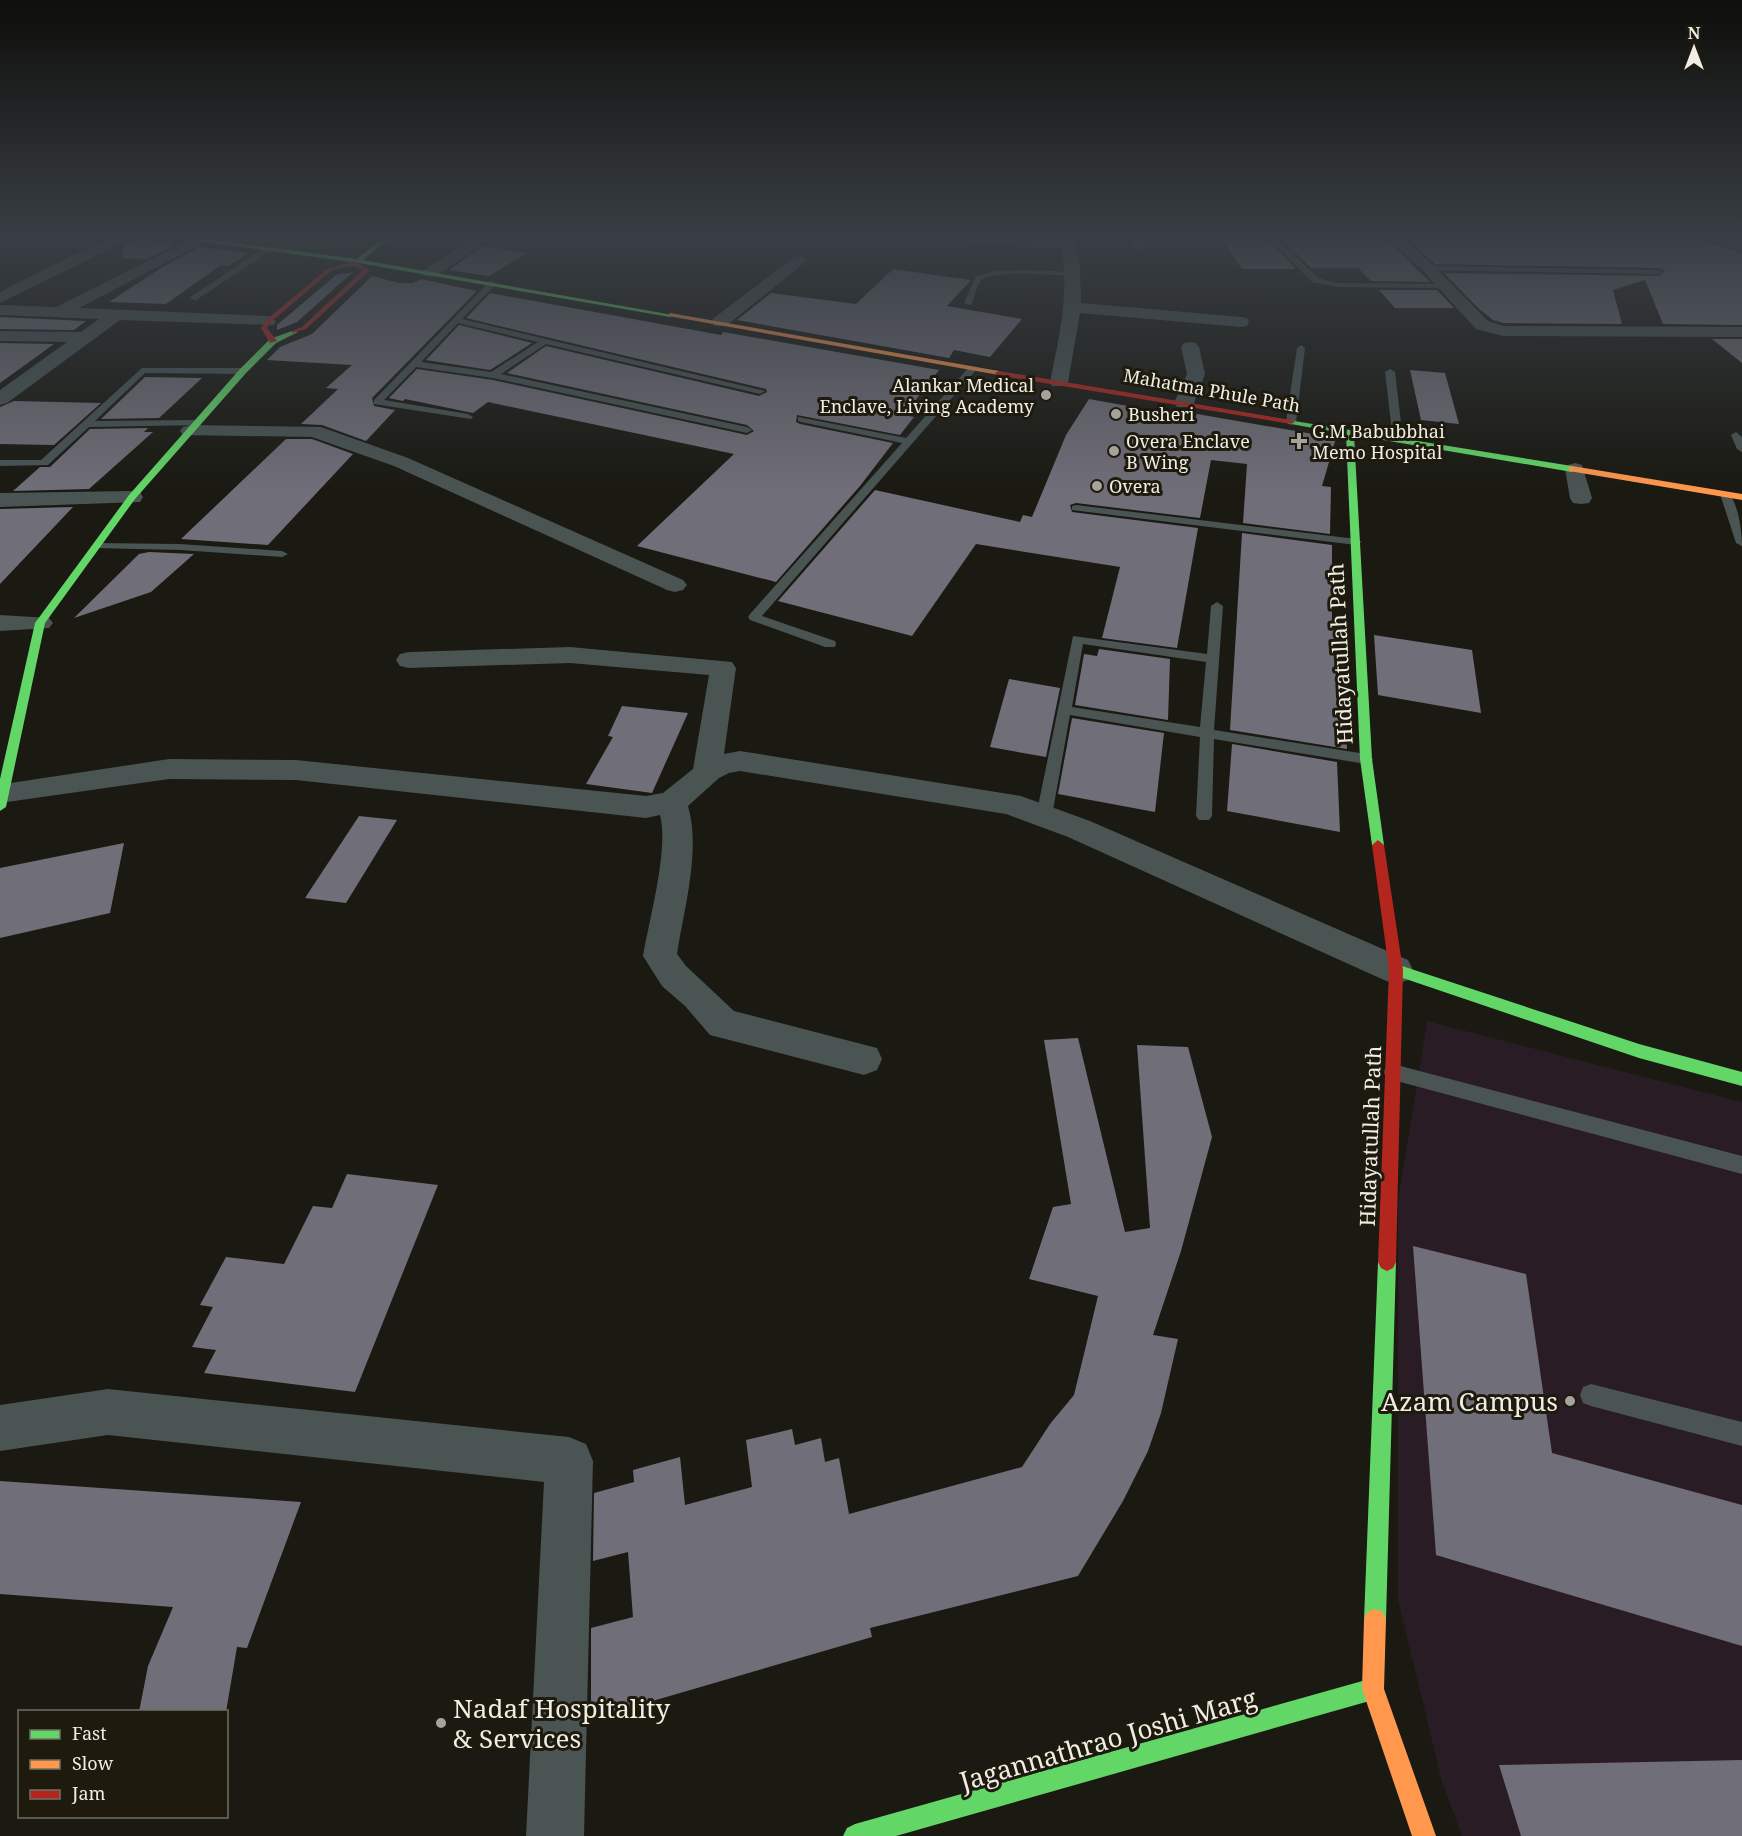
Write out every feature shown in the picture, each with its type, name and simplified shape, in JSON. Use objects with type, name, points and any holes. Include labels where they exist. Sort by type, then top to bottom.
[{"type":"street","points":[[0,399],[110,319]]},
{"type":"street","points":[[218,319],[268,321]]},
{"type":"street","points":[[271,319],[264,328],[273,341]]},
{"type":"street","points":[[314,319],[304,328],[273,341],[243,371],[132,497],[40,623],[2,800],[169,769],[296,770],[646,807],[672,803],[689,791],[707,769],[721,762],[740,761],[977,797],[1010,804],[1079,829],[1396,970],[1639,1051],[1742,1079]]},
{"type":"street","name":"Mahatma Phule Path","points":[[701,319],[972,369],[1742,497]]},
{"type":"street","points":[[720,322],[724,319]]},
{"type":"street","points":[[1059,382],[1072,319]]},
{"type":"street","points":[[1204,319],[1241,322]]},
{"type":"street","points":[[1476,319],[1482,325],[1503,331],[1742,332]]},
{"type":"street","points":[[0,336],[83,338]]},
{"type":"street","points":[[1184,404],[1196,374],[1190,346]]},
{"type":"street","points":[[12,372],[35,373]]},
{"type":"street","points":[[194,427],[314,432],[400,462],[675,585]]},
{"type":"street","name":"Hidayatullah Path","points":[[1350,432],[1366,759],[1396,970],[1373,1689],[1424,1836]]},
{"type":"street","points":[[1575,469],[1581,498]]},
{"type":"street","points":[[0,500],[132,497]]},
{"type":"street","points":[[0,623],[40,623]]},
{"type":"street","points":[[409,660],[570,655],[723,668],[707,769]]},
{"type":"street","points":[[672,803],[678,824],[676,860],[660,956],[674,976],[697,996],[723,1024],[864,1059]]},
{"type":"street","points":[[0,1428],[108,1412],[569,1461],[555,1836]]},
{"type":"street","name":"Jagannathrao Joshi Marg","points":[[855,1836],[1373,1689]]},
{"type":"lane","points":[[468,417],[377,402],[455,320],[760,391]]},
{"type":"lane","points":[[493,375],[545,341]]},
{"type":"lane","points":[[1292,422],[1301,348]]},
{"type":"lane","points":[[414,364],[493,375],[747,430]]},
{"type":"lane","points":[[830,644],[754,617],[972,369]]},
{"type":"lane","points":[[0,463],[44,464],[143,372],[243,371]]},
{"type":"lane","points":[[1390,372],[1398,440]]},
{"type":"lane","points":[[801,419],[909,441]]},
{"type":"lane","points":[[86,424],[194,427]]},
{"type":"lane","points":[[1736,435],[1742,449]]},
{"type":"lane","points":[[1725,494],[1742,543]]},
{"type":"lane","points":[[1076,508],[1356,542]]},
{"type":"lane","points":[[97,546],[180,547],[282,554]]},
{"type":"lane","points":[[1204,816],[1207,733],[1217,606]]},
{"type":"lane","points":[[1044,816],[1078,639],[1213,659]]},
{"type":"lane","points":[[1064,710],[1366,759]]},
{"type":"lane","points":[[1393,1072],[1742,1165]]},
{"type":"lane","points":[[1591,1395],[1742,1434]]},
{"type":"shaded area","name":"Azam Campus","points":[[1427,1021],[1742,1102],[1742,1836],[1462,1836],[1442,1782],[1398,1600],[1398,1201]]},
{"type":"building","points":[[0,319],[86,321],[74,330],[0,329]]},
{"type":"building","points":[[284,319],[301,319],[277,330],[277,325]]},
{"type":"building","points":[[328,319],[450,319],[372,398],[374,406],[395,410],[366,441],[322,425],[301,424],[338,389],[326,388],[352,365],[267,360],[280,347],[312,334]]},
{"type":"building","points":[[469,319],[631,319],[721,335],[723,332],[939,370],[904,415],[914,417],[900,435],[797,415],[796,422],[800,424],[893,443],[860,486],[776,582],[637,546],[734,454],[488,402],[473,413],[405,399],[403,401],[389,398],[417,369],[493,380],[747,435],[754,431],[747,425],[507,373],[546,346],[759,396],[767,392],[766,389]]},
{"type":"building","points":[[1022,319],[990,357],[954,350],[949,358],[737,320]]},
{"type":"building","points":[[1491,319],[1621,319],[1622,324],[1503,323]]},
{"type":"building","points":[[1661,319],[1742,319],[1742,325],[1663,324]]},
{"type":"building","points":[[459,325],[532,343],[490,370],[426,360]]},
{"type":"building","points":[[1712,339],[1742,339],[1742,363]]},
{"type":"building","points":[[0,343],[54,344],[0,383]]},
{"type":"building","points":[[1410,370],[1445,373],[1459,424],[1421,420]]},
{"type":"building","points":[[145,377],[202,378],[159,418],[101,419]]},
{"type":"building","points":[[1089,399],[1195,418],[1197,414],[1336,438],[1322,486],[1331,487],[1330,534],[1243,523],[1247,464],[1211,460],[1200,518],[1076,503],[1070,505],[1072,512],[1198,528],[1177,648],[1102,638],[1120,567],[976,544],[912,636],[778,601],[875,490],[1020,522],[1023,515],[1032,517],[1066,435]]},
{"type":"building","points":[[14,401],[101,403],[54,445],[0,444],[0,407]]},
{"type":"building","points":[[148,428],[144,432],[153,432],[89,489],[13,491],[40,467],[50,467],[90,429]]},
{"type":"building","points":[[286,439],[312,439],[353,454],[268,545],[181,539]]},
{"type":"building","points":[[73,507],[0,584],[0,509]]},
{"type":"building","points":[[1242,533],[1332,545],[1332,628],[1345,630],[1347,690],[1344,689],[1347,749],[1230,730]]},
{"type":"building","points":[[149,552],[194,554],[151,592],[74,618],[139,554]]},
{"type":"building","points":[[1374,635],[1472,650],[1481,713],[1378,695]]},
{"type":"building","points":[[1099,649],[1170,659],[1168,720],[1075,705],[1084,654],[1097,656]]},
{"type":"building","points":[[1009,679],[1060,688],[1046,757],[990,747]]},
{"type":"building","points":[[622,706],[688,713],[652,793],[586,784],[613,737],[608,736]]},
{"type":"building","points":[[1072,718],[1164,733],[1155,812],[1058,794]]},
{"type":"building","points":[[1232,744],[1337,762],[1340,832],[1227,811]]},
{"type":"building","points":[[359,816],[397,820],[346,903],[305,898]]},
{"type":"building","points":[[124,843],[110,913],[0,938],[0,868]]},
{"type":"building","points":[[1078,1038],[1125,1232],[1150,1228],[1137,1045],[1188,1047],[1212,1137],[1181,1251],[1153,1335],[1178,1339],[1161,1413],[1148,1451],[1123,1501],[1078,1576],[870,1628],[872,1637],[591,1719],[591,1628],[633,1617],[628,1552],[593,1561],[594,1493],[634,1482],[633,1470],[680,1457],[685,1505],[752,1487],[746,1440],[792,1429],[795,1445],[821,1438],[825,1462],[839,1458],[849,1514],[1022,1467],[1050,1424],[1074,1395],[1098,1296],[1029,1279],[1053,1207],[1071,1204],[1044,1040]]},
{"type":"building","points":[[347,1174],[438,1185],[355,1392],[204,1373],[216,1350],[192,1347],[213,1307],[200,1305],[226,1257],[284,1264],[313,1206],[332,1208]]},
{"type":"building","points":[[1413,1246],[1526,1274],[1552,1453],[1742,1505],[1742,1646],[1436,1555]]},
{"type":"building","points":[[0,1481],[301,1502],[247,1648],[237,1647],[226,1710],[139,1710],[148,1666],[173,1607],[0,1594]]},
{"type":"building","points":[[1742,1760],[1742,1836],[1521,1836],[1499,1765]]},
{"type":"traffic: fast","points":[[0,807],[40,623],[132,497],[243,371],[273,341],[294,332]]},
{"type":"traffic: fast","points":[[1291,422],[1572,469]]},
{"type":"traffic: fast","points":[[1350,432],[1366,759],[1378,845]]},
{"type":"traffic: fast","points":[[1396,970],[1639,1051],[1742,1079]]},
{"type":"traffic: fast","points":[[1375,1620],[1387,1262]]},
{"type":"traffic: fast","points":[[855,1836],[1373,1689]]},
{"type":"traffic: slow","points":[[691,319],[999,373]]},
{"type":"traffic: slow","points":[[1572,469],[1742,497]]},
{"type":"traffic: slow","points":[[1375,1620],[1373,1689],[1424,1836]]},
{"type":"traffic: jam","points":[[271,319],[264,328],[273,341]]},
{"type":"traffic: jam","points":[[294,332],[304,328],[314,319]]},
{"type":"traffic: jam","points":[[999,373],[1291,422]]},
{"type":"traffic: jam","points":[[1378,845],[1396,970],[1387,1262]]},
{"type":"place","name":"Alankar Medical Enclave, Living Academy","points":[[1046,395]]},
{"type":"place","name":"Busheri","points":[[1116,414]]},
{"type":"place","name":"G.M Babubbhai Memo Hospital","points":[[1299,441]]},
{"type":"place","name":"Overa Enclave B Wing","points":[[1114,451]]},
{"type":"place","name":"Overa","points":[[1097,486]]},
{"type":"place","name":"Azam Campus","points":[[1570,1401]]},
{"type":"place","name":"Nadaf Hospitality & Services","points":[[441,1723]]}]
